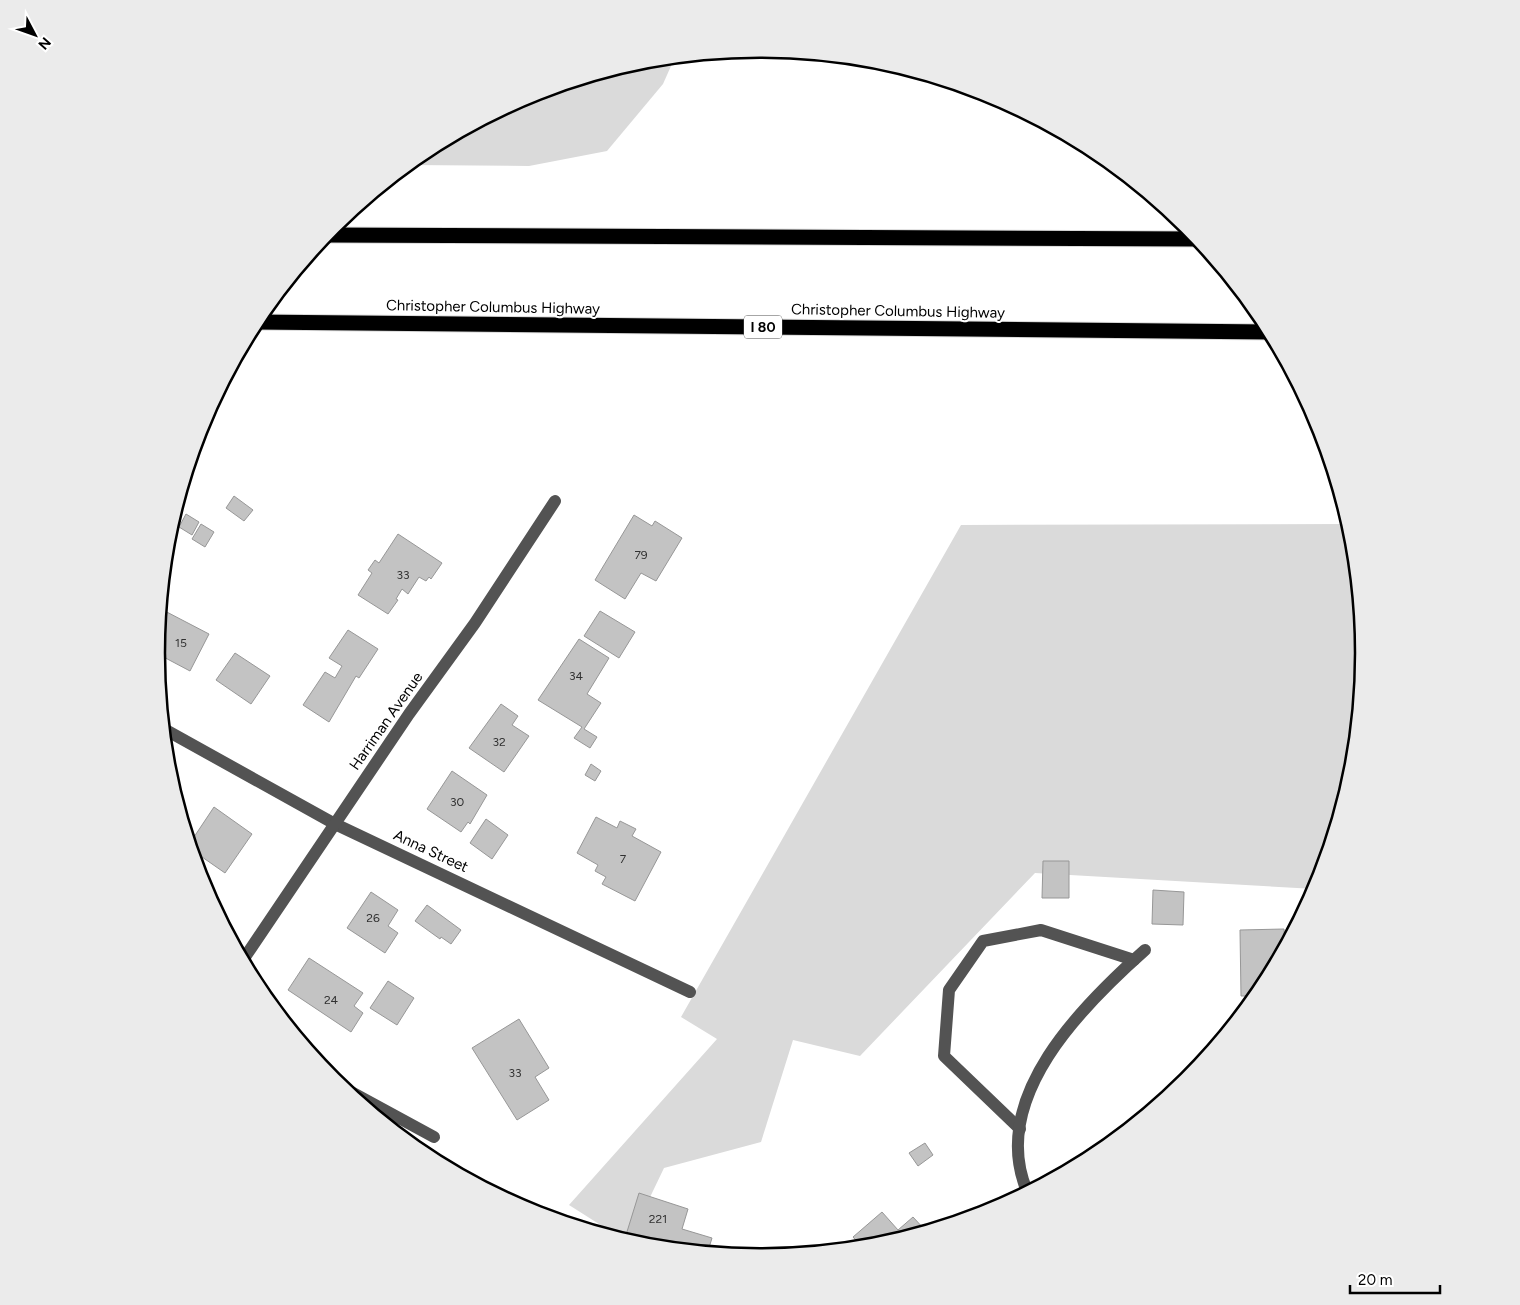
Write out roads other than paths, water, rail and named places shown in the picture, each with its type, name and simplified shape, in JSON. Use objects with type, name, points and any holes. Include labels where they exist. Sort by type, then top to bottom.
[{"type":"highway","points":[[336,235],[1187,239]]},
{"type":"highway","name":"Christopher Columbus Highway","points":[[265,322],[1261,332]]},
{"type":"street","name":"Harriman Avenue","points":[[247,954],[409,714],[475,623],[555,501]]},
{"type":"street","name":"Anna Street","points":[[170,733],[335,824],[690,992]]},
{"type":"street","points":[[1020,1128],[944,1056],[949,990],[984,941],[1041,930],[1134,960]]},
{"type":"street","points":[[1026,1185],[1020,1160],[1020,1128],[1024,1105],[1049,1052],[1099,992],[1145,950]]},
{"type":"street","points":[[372,1103],[434,1137]]}]
